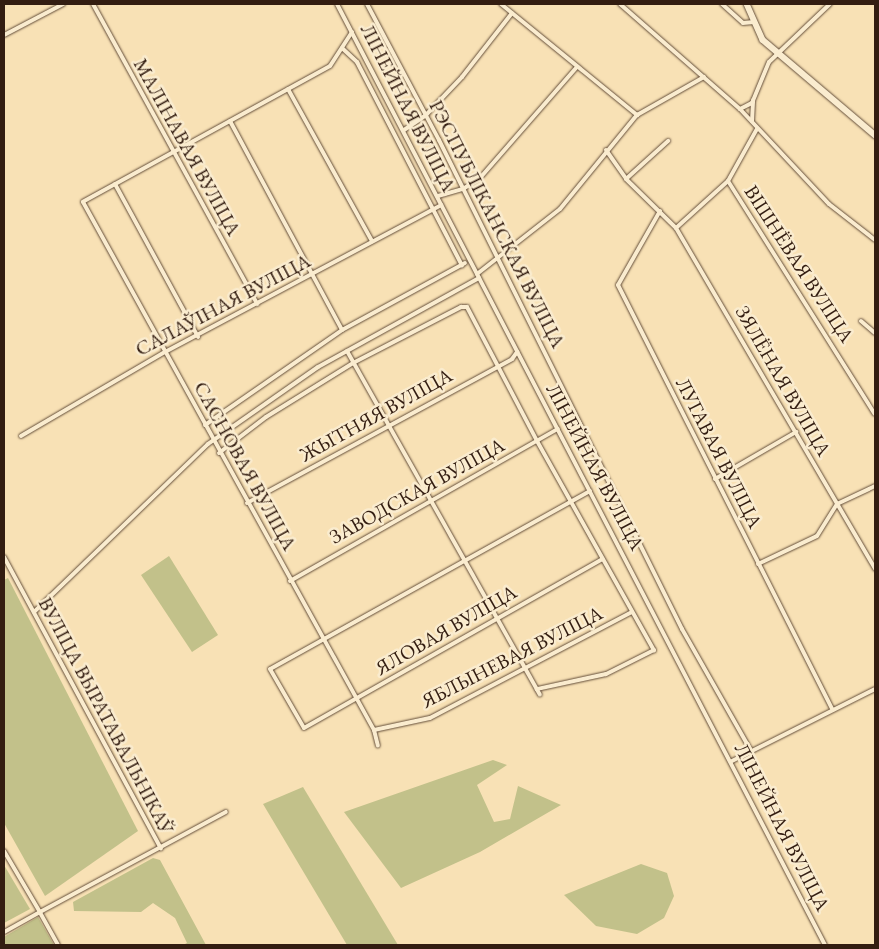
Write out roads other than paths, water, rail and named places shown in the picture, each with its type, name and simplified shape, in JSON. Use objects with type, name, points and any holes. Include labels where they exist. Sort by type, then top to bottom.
[{"type":"main road","points":[[747,4],[763,40],[875,135]]},
{"type":"street","points":[[4,35],[63,4]]},
{"type":"street","name":"МАЛІНАВАЯ ВУЛІЦА","points":[[93,4],[172,153],[257,304]]},
{"type":"street","name":"ЛІНЕЙНАЯ ВУЛІЦА","points":[[337,4],[826,945]]},
{"type":"street","name":"РЭСПУБЛІКАНСКАЯ ВУЛІЦА","points":[[367,4],[463,189],[682,629],[751,751]]},
{"type":"street","points":[[501,4],[638,115]]},
{"type":"street","points":[[620,4],[740,109],[758,131],[829,204],[875,240]]},
{"type":"street","points":[[722,4],[743,23],[754,22]]},
{"type":"street","points":[[740,109],[746,108],[752,100],[769,62],[830,4]]},
{"type":"street","points":[[404,130],[425,116],[462,77],[512,13]]},
{"type":"street","points":[[198,337],[115,184],[330,66],[352,32]]},
{"type":"street","name":"ЛІНЕЙНАЯ ВУЛІЦА","points":[[342,48],[357,62],[463,264],[342,330]]},
{"type":"street","points":[[438,196],[463,189],[480,178],[577,67]]},
{"type":"street","points":[[34,612],[213,442],[318,367],[478,276],[560,209],[606,150],[638,115],[704,77]]},
{"type":"street","points":[[288,89],[372,241]]},
{"type":"street","points":[[752,100],[751,120],[758,131]]},
{"type":"street","points":[[204,424],[342,330],[230,121]]},
{"type":"street","points":[[676,228],[728,181],[758,131]]},
{"type":"street","points":[[626,179],[668,140]]},
{"type":"street","name":"ЗЯЛЁНАЯ ВУЛІЦА","points":[[606,150],[626,179],[676,228],[875,569]]},
{"type":"street","name":"ВІШНЁВАЯ ВУЛІЦА","points":[[728,181],[875,414]]},
{"type":"street","name":"САСНОВАЯ ВУЛІЦА","points":[[115,184],[84,202],[219,453],[374,730],[378,746]]},
{"type":"street","name":"САЛАЎІНАЯ ВУЛІЦА","points":[[21,436],[165,352],[198,337],[432,208],[441,205]]},
{"type":"street","name":"ЛУГАВАЯ ВУЛІЦА","points":[[660,212],[618,285],[833,710]]},
{"type":"street","points":[[219,453],[266,417],[353,363],[461,307],[468,307],[537,441],[654,650],[606,674],[537,689]]},
{"type":"street","points":[[862,321],[875,333]]},
{"type":"street","points":[[347,351],[540,695]]},
{"type":"street","name":"ЖЫТНЯЯ ВУЛІЦА","points":[[247,503],[498,366],[517,352]]},
{"type":"street","name":"ЗАВОДСКАЯ ВУЛІЦА","points":[[290,581],[558,429]]},
{"type":"street","points":[[715,479],[796,432]]},
{"type":"street","points":[[758,564],[817,536],[838,504],[875,486]]},
{"type":"street","points":[[323,639],[590,491]]},
{"type":"street","name":"ВУЛІЦА ВЫРАТАВАЛЬНІКАЎ","points":[[4,557],[161,848],[4,932]]},
{"type":"street","name":"ЯЛОВАЯ ВУЛІЦА","points":[[323,639],[270,669],[304,728],[603,559]]},
{"type":"street","name":"ЯБЛЫНЕВАЯ ВУЛІЦА","points":[[374,730],[430,718],[632,612]]},
{"type":"street","points":[[732,761],[875,689]]},
{"type":"street","points":[[161,848],[226,812]]},
{"type":"street","points":[[4,852],[58,945]]}]
